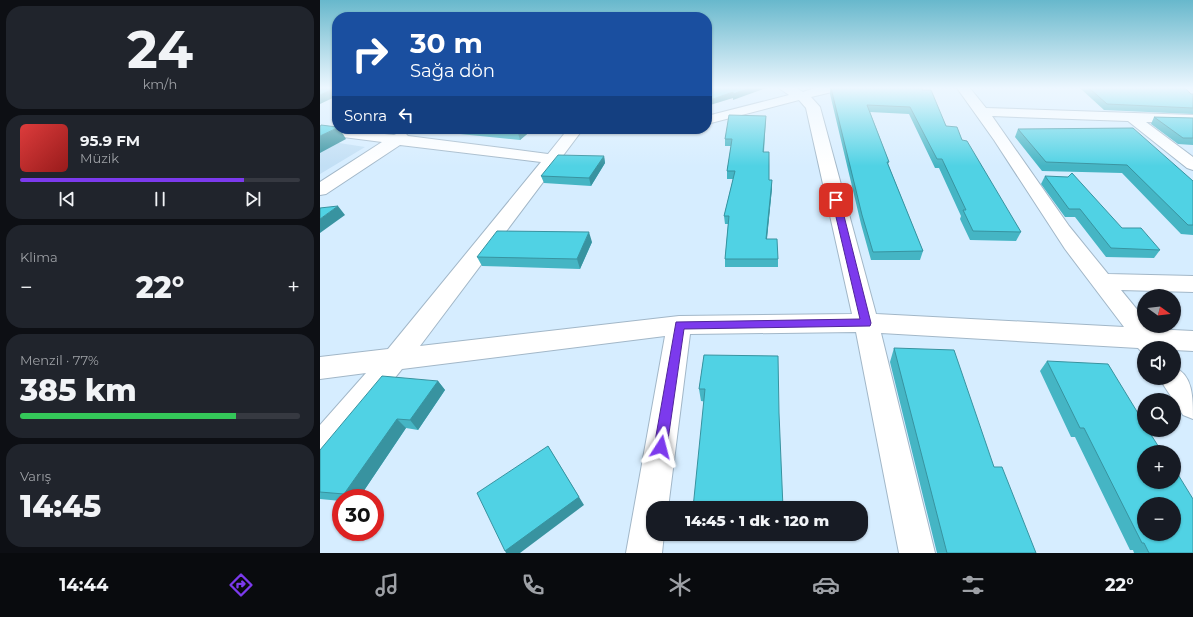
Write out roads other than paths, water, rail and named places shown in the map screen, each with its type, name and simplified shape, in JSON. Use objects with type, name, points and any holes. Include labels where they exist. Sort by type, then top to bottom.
[{"type":"street","points":[[712,118],[727,114]]},
{"type":"street","points":[[816,114],[866,323],[917,553]]},
{"type":"street","points":[[984,114],[1062,230],[1146,341]]},
{"type":"street","points":[[1049,114],[1193,119]]},
{"type":"street","points":[[1130,116],[1193,165]]},
{"type":"street","points":[[320,130],[332,132]]},
{"type":"street","points":[[350,134],[552,159]]},
{"type":"street","points":[[320,190],[405,134]]},
{"type":"street","points":[[320,447],[395,359],[572,134]]},
{"type":"street","points":[[1101,282],[1193,284]]},
{"type":"street","points":[[320,368],[679,325],[866,323],[1137,342]]},
{"type":"street","points":[[644,553],[679,325]]},
{"type":"street","points":[[1181,342],[1193,341]]},
{"type":"street","points":[[1178,385],[1193,406]]}]
